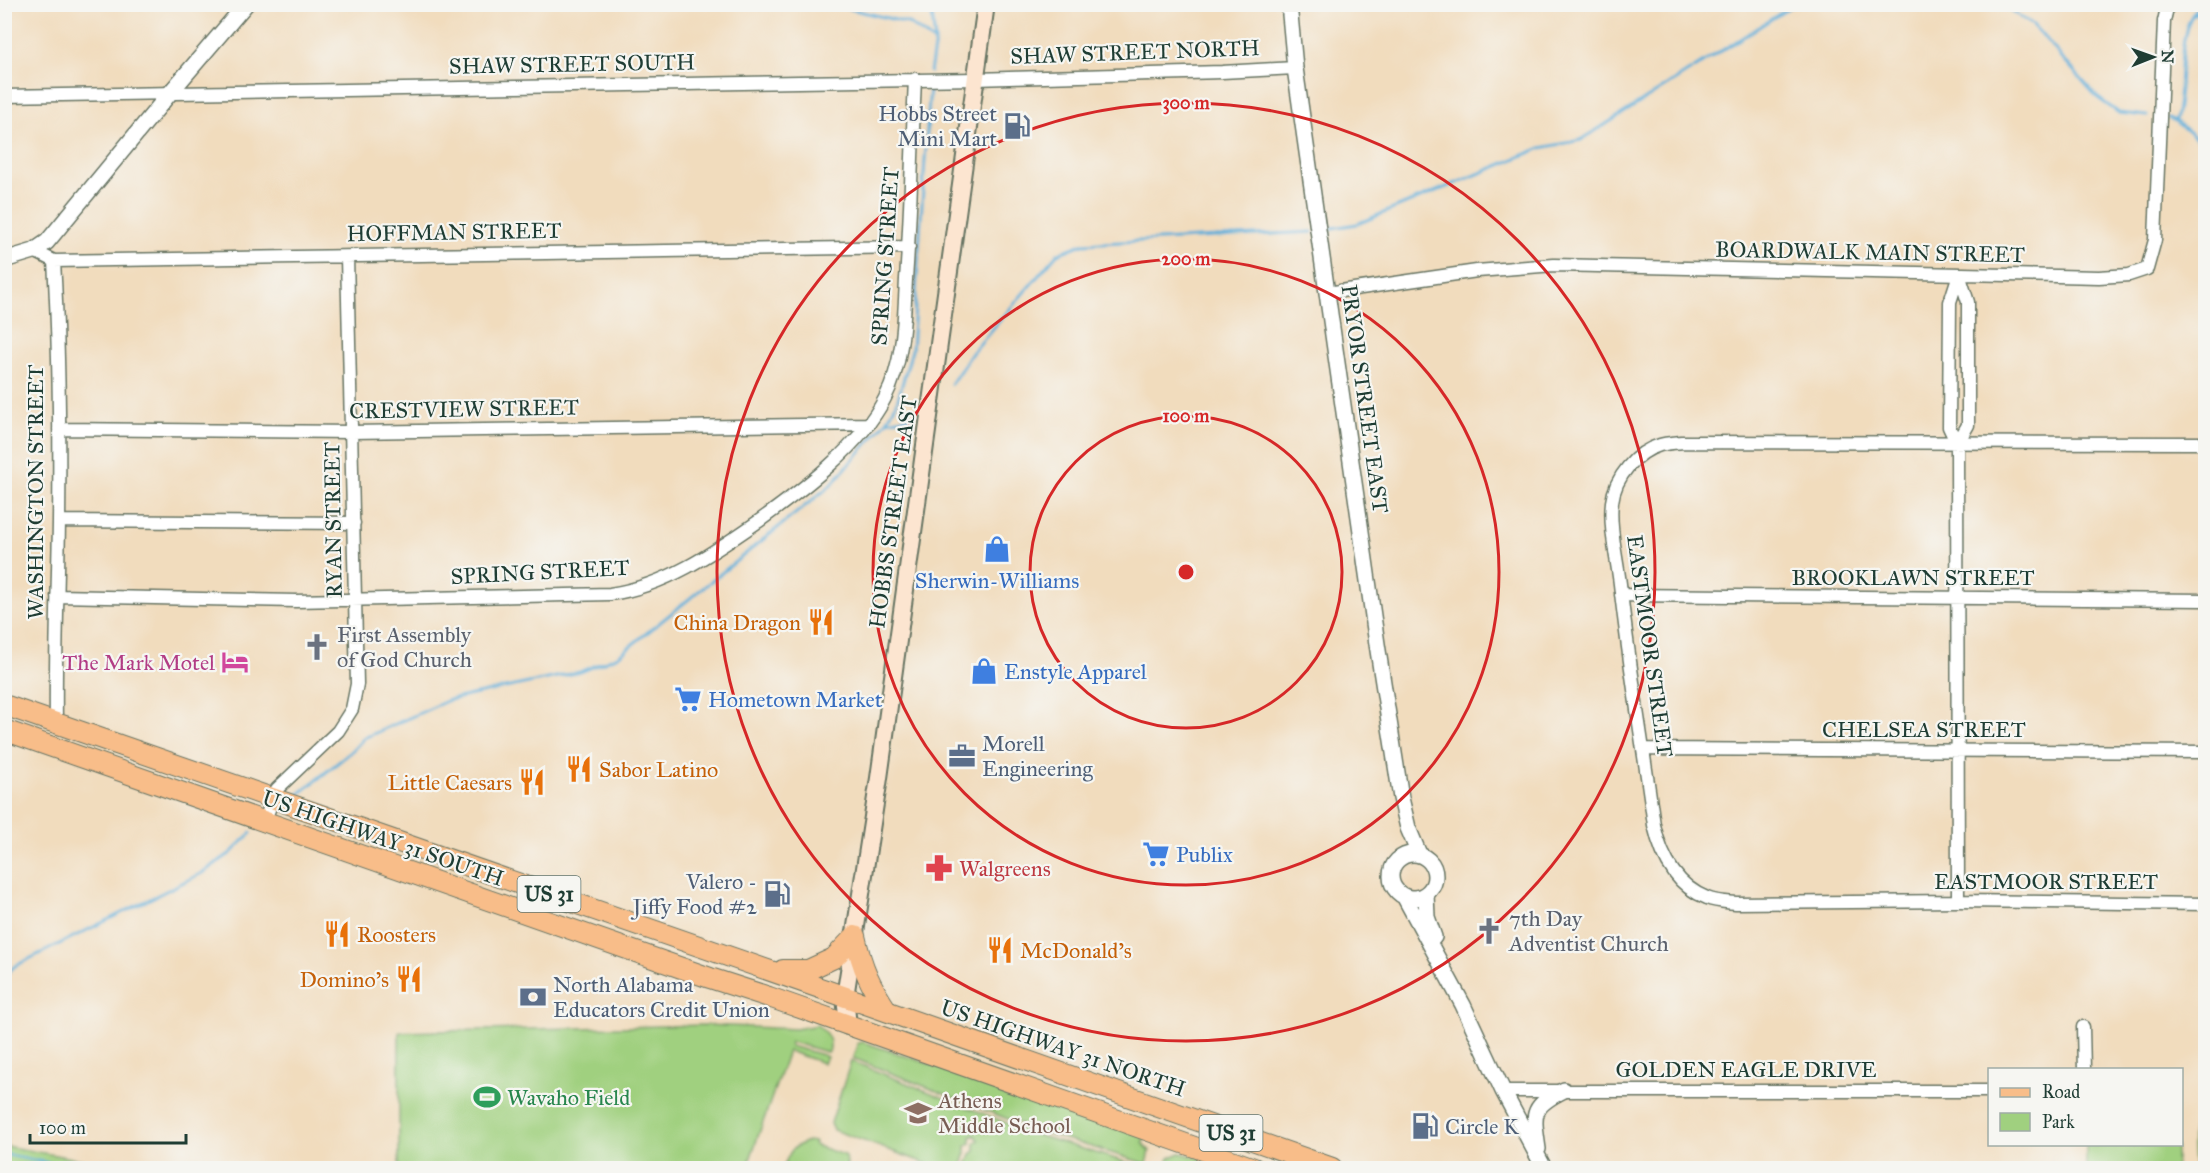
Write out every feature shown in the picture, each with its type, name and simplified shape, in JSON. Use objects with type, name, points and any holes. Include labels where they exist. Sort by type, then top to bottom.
[{"type":"main road","name":"HOBBS STREET EAST","points":[[848,1026],[845,997],[986,4]]},
{"type":"main road","name":"US HIGHWAY 31 SOUTH","points":[[4,705],[845,997]]},
{"type":"main road","name":"US HIGHWAY 31 SOUTH","points":[[4,730],[848,1026]]},
{"type":"main road","points":[[766,970],[808,970],[834,957],[855,936]]},
{"type":"main road","points":[[855,936],[862,966],[873,990],[888,1012]]},
{"type":"main road","name":"US HIGHWAY 31 NORTH","points":[[845,997],[1332,1168]]},
{"type":"main road","name":"US 31","points":[[848,1026],[1254,1168]]},
{"type":"street","points":[[4,260],[34,251],[47,242],[246,4]]},
{"type":"street","name":"PRYOR STREET EAST","points":[[1289,4],[1295,68],[1401,798],[1408,828],[1419,854]]},
{"type":"street","name":"BOARDWALK MAIN STREET","points":[[1327,293],[1477,271],[1554,265],[2099,277],[2129,275],[2147,270],[2155,240],[2164,21],[2168,4]]},
{"type":"street","name":"SHAW STREET NORTH","points":[[976,79],[1295,68]]},
{"type":"street","name":"SPRING STREET","points":[[57,596],[296,602],[610,594],[635,590],[659,582],[716,551],[781,506],[855,441],[884,400],[898,365],[902,340],[909,248],[915,79]]},
{"type":"street","name":"SHAW STREET SOUTH","points":[[4,96],[976,79]]},
{"type":"street","name":"HOFFMAN STREET","points":[[34,251],[54,261],[909,248]]},
{"type":"street","name":"RYAN STREET","points":[[264,822],[277,789],[338,731],[352,709],[357,684],[347,257]]},
{"type":"street","name":"WASHINGTON STREET","points":[[54,261],[59,429],[59,521],[54,658],[56,723]]},
{"type":"street","points":[[1958,444],[1949,427],[1950,302],[1959,274]]},
{"type":"street","points":[[1958,901],[1958,444],[1968,425],[1968,302],[1959,274]]},
{"type":"street","name":"CRESTVIEW STREET","points":[[59,429],[352,432],[869,424]]},
{"type":"street","name":"EASTMOOR STREET","points":[[2205,443],[1682,442],[1660,445],[1643,453],[1630,464],[1619,482],[1612,501],[1621,596],[1658,846],[1671,870],[1690,890],[1709,899],[1736,903],[1958,901],[2205,904]]},
{"type":"street","points":[[59,521],[354,523]]},
{"type":"street","name":"BROOKLAWN STREET","points":[[1621,596],[2205,600]]},
{"type":"street","name":"CHELSEA STREET","points":[[1643,749],[2205,752]]},
{"type":"street","name":"PRYOR STREET EAST","points":[[1395,864],[1402,845],[1401,798]]},
{"type":"street","points":[[1404,896],[1415,898],[1426,894],[1434,884],[1435,872],[1429,861],[1419,854],[1405,855],[1395,864],[1391,879],[1394,887],[1404,896],[1437,955],[1542,1165]]},
{"type":"street","points":[[1426,894],[1427,917],[1437,955]]},
{"type":"street","points":[[2083,1027],[2084,1068]]},
{"type":"street","name":"GOLDEN EAGLE DRIVE","points":[[1503,1090],[1988,1090]]},
{"type":"street","points":[[1542,1165],[1534,1123],[1536,1109],[1545,1100],[1564,1090]]},
{"type":"green space","points":[[706,1025],[796,1029],[817,1025],[826,1033],[829,1040],[829,1052],[791,1042],[790,1046],[827,1057],[823,1063],[788,1051],[747,1168],[399,1168],[399,1032]]},
{"type":"green space","points":[[863,1042],[1145,1135],[1143,1143],[1150,1151],[1147,1164],[1033,1129],[853,1058],[858,1043]]},
{"type":"green space","points":[[851,1061],[1037,1135],[1145,1168],[966,1168],[971,1154],[975,1151],[975,1143],[979,1140],[975,1135],[971,1137],[971,1143],[966,1146],[961,1168],[939,1168],[833,1130],[831,1123]]},
{"type":"green space","points":[[2205,1105],[2205,1168],[2193,1168],[2193,1126],[2199,1111]]},
{"type":"green space","points":[[808,1141],[844,1155],[846,1168],[783,1168],[792,1150]]},
{"type":"green space","points":[[5,1146],[128,1168],[5,1168]]},
{"type":"green space","points":[[2086,1146],[2176,1146],[2176,1168],[2086,1168]]},
{"type":"green space","points":[[1180,1153],[1239,1168],[1165,1168],[1169,1158]]},
{"type":"waterway","points":[[830,4],[908,23],[935,42]]},
{"type":"waterway","points":[[930,72],[935,42],[931,4]]},
{"type":"waterway","points":[[1326,229],[1357,224],[1541,148],[1581,140],[1795,4]]},
{"type":"waterway","points":[[1903,4],[2005,7],[2033,25],[2098,98],[2119,113],[2147,116]]},
{"type":"waterway","points":[[2175,121],[2186,31],[2199,4]]},
{"type":"waterway","points":[[2193,14],[2206,11]]},
{"type":"waterway","points":[[299,794],[351,752],[364,738],[449,700],[580,672],[618,656],[830,486],[887,421],[897,402],[912,350],[930,87]]},
{"type":"waterway","points":[[2168,118],[2206,146]]},
{"type":"waterway","points":[[951,384],[972,353],[1057,254],[1082,244],[1312,232]]},
{"type":"waterway","points":[[887,421],[909,417]]},
{"type":"waterway","points":[[4,976],[15,966],[202,873],[231,853],[251,833]]},
{"type":"waterway","points":[[4,1154],[72,1168]]},
{"type":"place","name":"Hobbs Street Mini Mart","points":[[1017,126]]},
{"type":"place","name":"Sherwin-Williams","points":[[997,549]]},
{"type":"place","name":"China Dragon","points":[[821,622]]},
{"type":"place","name":"First Assembly of God Church","points":[[317,647]]},
{"type":"place","name":"The Mark Motel","points":[[235,662]]},
{"type":"place","name":"Enstyle Apparel","points":[[984,671]]},
{"type":"place","name":"Hometown Market","points":[[688,699]]},
{"type":"place","name":"Morell Engineering","points":[[962,756]]},
{"type":"place","name":"Sabor Latino","points":[[579,769]]},
{"type":"place","name":"Little Caesars","points":[[532,782]]},
{"type":"place","name":"Publix","points":[[1156,854]]},
{"type":"place","name":"Walgreens","points":[[939,868]]},
{"type":"place","name":"Valero - Jiffy Food #2","points":[[777,894]]},
{"type":"place","name":"7th Day Adventist Church","points":[[1489,931]]},
{"type":"place","name":"Roosters","points":[[337,934]]},
{"type":"place","name":"McDonald's","points":[[1000,950]]},
{"type":"place","name":"Domino's","points":[[409,979]]},
{"type":"place","name":"North Alabama Educators Credit Union","points":[[533,997]]},
{"type":"place","name":"Wavaho Field","points":[[487,1097]]},
{"type":"place","name":"Athens Middle School","points":[[918,1113]]},
{"type":"place","name":"Circle K","points":[[1425,1126]]}]
